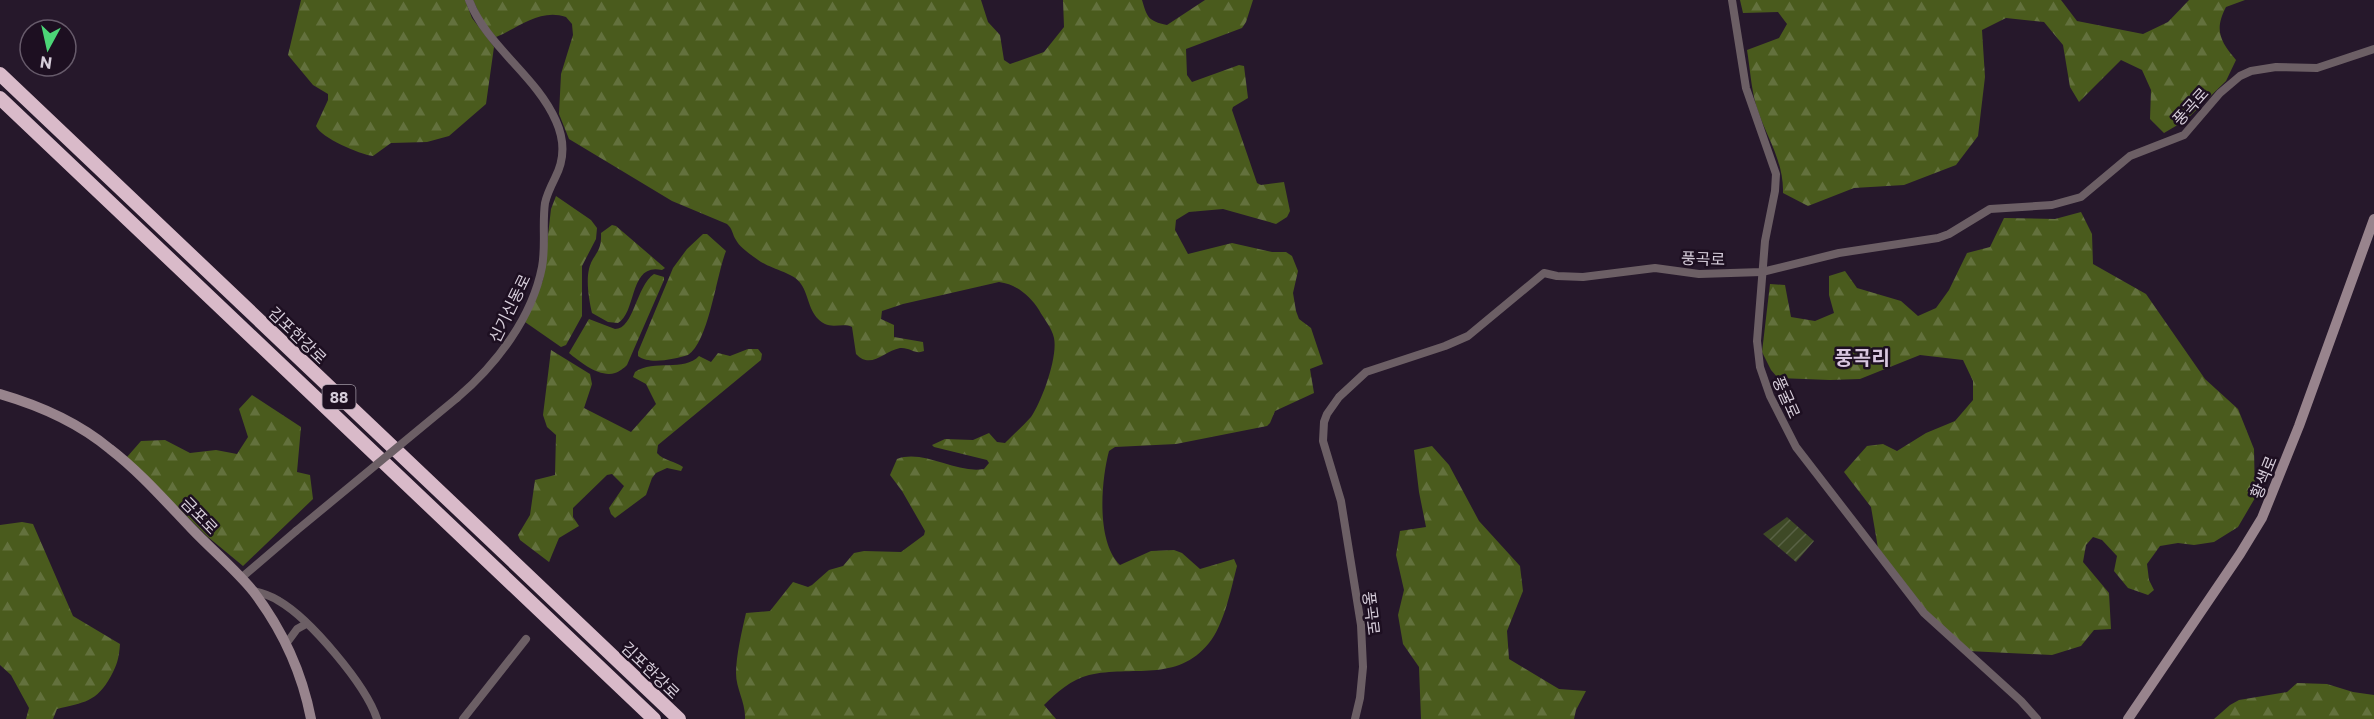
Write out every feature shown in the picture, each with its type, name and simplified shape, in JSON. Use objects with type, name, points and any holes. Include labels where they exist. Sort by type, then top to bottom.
[{"type":"highway","name":"김포한강로","points":[[0,75],[679,719]]},
{"type":"highway","name":"김포한강로","points":[[0,98],[654,719]]},
{"type":"street","name":"신기신동로","points":[[241,578],[479,379],[503,352],[535,290],[542,268],[545,202],[558,172],[563,139],[548,107],[526,76],[485,28],[469,0]]},
{"type":"street","name":"풍굴로","points":[[1732,0],[1746,88],[1776,174],[1765,241],[1757,333],[1760,367],[1770,396],[1793,441],[1924,612],[2021,701],[2037,719]]},
{"type":"street","name":"풍곡로","points":[[1355,719],[1363,667],[1361,625],[1341,501],[1323,441],[1324,422],[1339,397],[1359,378],[1374,369],[1445,346],[1468,336],[1544,273],[1583,277],[1655,268],[1699,274],[1762,272],[1839,253],[1938,238],[1949,234],[1990,209],[2038,207],[2069,201],[2088,192],[2122,160],[2184,135],[2220,93],[2240,76],[2251,71],[2276,67],[2317,68],[2374,49]]},
{"type":"street","name":"황색로","points":[[2128,719],[2262,518],[2299,426],[2374,219]]},
{"type":"street","name":"금포로","points":[[0,394],[58,417],[111,449],[241,578],[253,591],[286,644],[303,683],[311,719]]},
{"type":"street","points":[[253,591],[281,602],[316,633],[363,691],[377,719]]},
{"type":"street","points":[[286,644],[297,629],[306,624]]},
{"type":"street","points":[[462,719],[526,639]]},
{"type":"green space","points":[[301,0],[465,0],[472,18],[494,47],[486,104],[449,136],[427,142],[391,143],[373,156],[350,149],[333,140],[319,131],[316,126],[328,100],[328,94],[313,85],[288,55]]},
{"type":"green space","points":[[473,0],[981,0],[988,22],[1000,35],[1004,60],[1010,64],[1044,52],[1064,27],[1063,0],[1142,0],[1149,17],[1167,25],[1205,0],[1253,0],[1242,28],[1186,49],[1187,75],[1192,82],[1239,65],[1244,66],[1248,98],[1232,110],[1257,183],[1261,185],[1284,182],[1290,211],[1287,217],[1276,224],[1223,209],[1189,212],[1176,220],[1175,230],[1188,254],[1232,243],[1272,252],[1286,252],[1292,256],[1298,271],[1293,293],[1296,311],[1299,319],[1311,328],[1323,364],[1310,369],[1314,393],[1275,411],[1267,426],[1176,444],[1115,447],[1109,451],[1104,478],[1104,527],[1112,555],[1120,565],[1151,551],[1174,550],[1182,553],[1200,569],[1234,559],[1237,566],[1226,606],[1219,627],[1209,643],[1183,663],[1168,668],[1105,672],[1076,680],[1044,705],[1056,719],[745,719],[736,673],[746,613],[770,611],[793,582],[808,587],[829,570],[843,566],[854,553],[901,552],[924,535],[925,531],[890,475],[897,459],[918,457],[973,470],[984,469],[989,463],[987,460],[932,445],[945,439],[973,440],[989,433],[997,442],[1005,443],[1031,417],[1040,401],[1054,356],[1053,334],[1039,310],[1027,296],[1011,285],[999,282],[882,311],[881,319],[894,325],[894,337],[923,342],[924,351],[900,348],[872,360],[862,358],[856,354],[852,327],[828,325],[819,320],[812,311],[798,280],[766,265],[747,252],[738,243],[727,224],[672,201],[569,139],[559,114],[561,74],[573,35],[572,24],[566,17],[547,15],[538,17],[496,37],[484,23]]},
{"type":"green space","points":[[1740,0],[2061,0],[2077,21],[2143,34],[2168,22],[2189,0],[2245,0],[2226,7],[2220,22],[2220,35],[2236,60],[2226,81],[2186,120],[2164,133],[2150,119],[2151,90],[2142,70],[2121,60],[2079,102],[2070,87],[2063,45],[2044,22],[2006,18],[1982,30],[1985,77],[1978,136],[1956,165],[1904,185],[1854,188],[1808,206],[1783,193],[1777,159],[1756,105],[1747,50],[1779,38],[1787,24],[1778,12],[1743,13]]},
{"type":"green space","points":[[556,196],[591,220],[597,228],[596,239],[582,266],[582,316],[566,345],[561,347],[525,322],[543,280],[551,209]]},
{"type":"green space","points":[[2081,212],[2092,234],[2093,264],[2146,294],[2205,379],[2238,409],[2254,449],[2255,498],[2238,527],[2214,542],[2160,546],[2147,564],[2149,580],[2154,590],[2148,595],[2128,588],[2114,571],[2117,556],[2102,540],[2093,537],[2086,545],[2083,562],[2109,593],[2111,629],[2094,630],[2081,646],[2052,655],[1968,651],[1926,610],[1878,548],[1871,507],[1844,472],[1867,446],[1883,444],[1897,451],[1926,433],[1955,421],[1973,400],[1973,381],[1963,360],[1920,355],[1860,379],[1778,378],[1762,352],[1770,284],[1785,285],[1791,317],[1815,321],[1834,313],[1829,295],[1829,276],[1845,271],[1857,288],[1901,301],[1918,316],[1936,308],[1949,290],[1967,253],[1990,247],[2004,218],[2055,219]]},
{"type":"green space","points":[[612,225],[665,268],[644,273],[624,317],[618,323],[608,322],[592,313],[588,285],[589,269],[599,249],[601,233]]},
{"type":"green space","points":[[703,234],[707,234],[726,251],[707,323],[701,336],[695,348],[688,355],[662,360],[643,359],[638,356],[638,352],[673,268],[687,249]]},
{"type":"green space","points":[[654,274],[664,277],[664,280],[626,366],[615,373],[603,373],[590,368],[569,353],[589,319],[615,329],[627,322],[643,288]]},
{"type":"green space","points":[[748,349],[758,349],[762,354],[761,360],[658,445],[657,453],[683,467],[681,471],[667,468],[656,473],[646,495],[615,518],[609,508],[624,486],[612,474],[607,475],[573,508],[573,517],[579,526],[559,538],[549,562],[520,540],[518,535],[530,515],[535,480],[555,475],[556,435],[547,427],[543,415],[551,350],[590,374],[592,384],[584,408],[631,432],[656,404],[646,384],[633,377],[635,372],[651,366],[677,365],[693,361],[699,356],[711,362],[718,353],[730,356]]},
{"type":"green space","points":[[252,395],[301,427],[297,472],[310,475],[313,499],[243,566],[208,537],[127,457],[141,441],[165,440],[190,453],[216,450],[237,454],[248,437],[239,409]]},
{"type":"green space","points":[[1432,446],[1449,465],[1479,521],[1520,566],[1523,591],[1507,631],[1509,659],[1559,689],[1586,691],[1574,719],[1421,719],[1419,667],[1403,644],[1398,615],[1404,590],[1396,555],[1400,531],[1426,527],[1414,450]]},
{"type":"green space","points":[[1787,517],[1814,541],[1796,562],[1763,534]]},
{"type":"green space","points":[[22,522],[33,524],[73,616],[120,644],[115,668],[100,692],[88,700],[57,709],[53,719],[26,719],[29,708],[11,675],[0,665],[0,525]]},
{"type":"green space","points":[[2297,683],[2327,684],[2353,692],[2374,695],[2374,719],[2214,719],[2239,700],[2287,692]]},
{"type":"district","name":"풍곡리","points":[[1862,357]]}]
